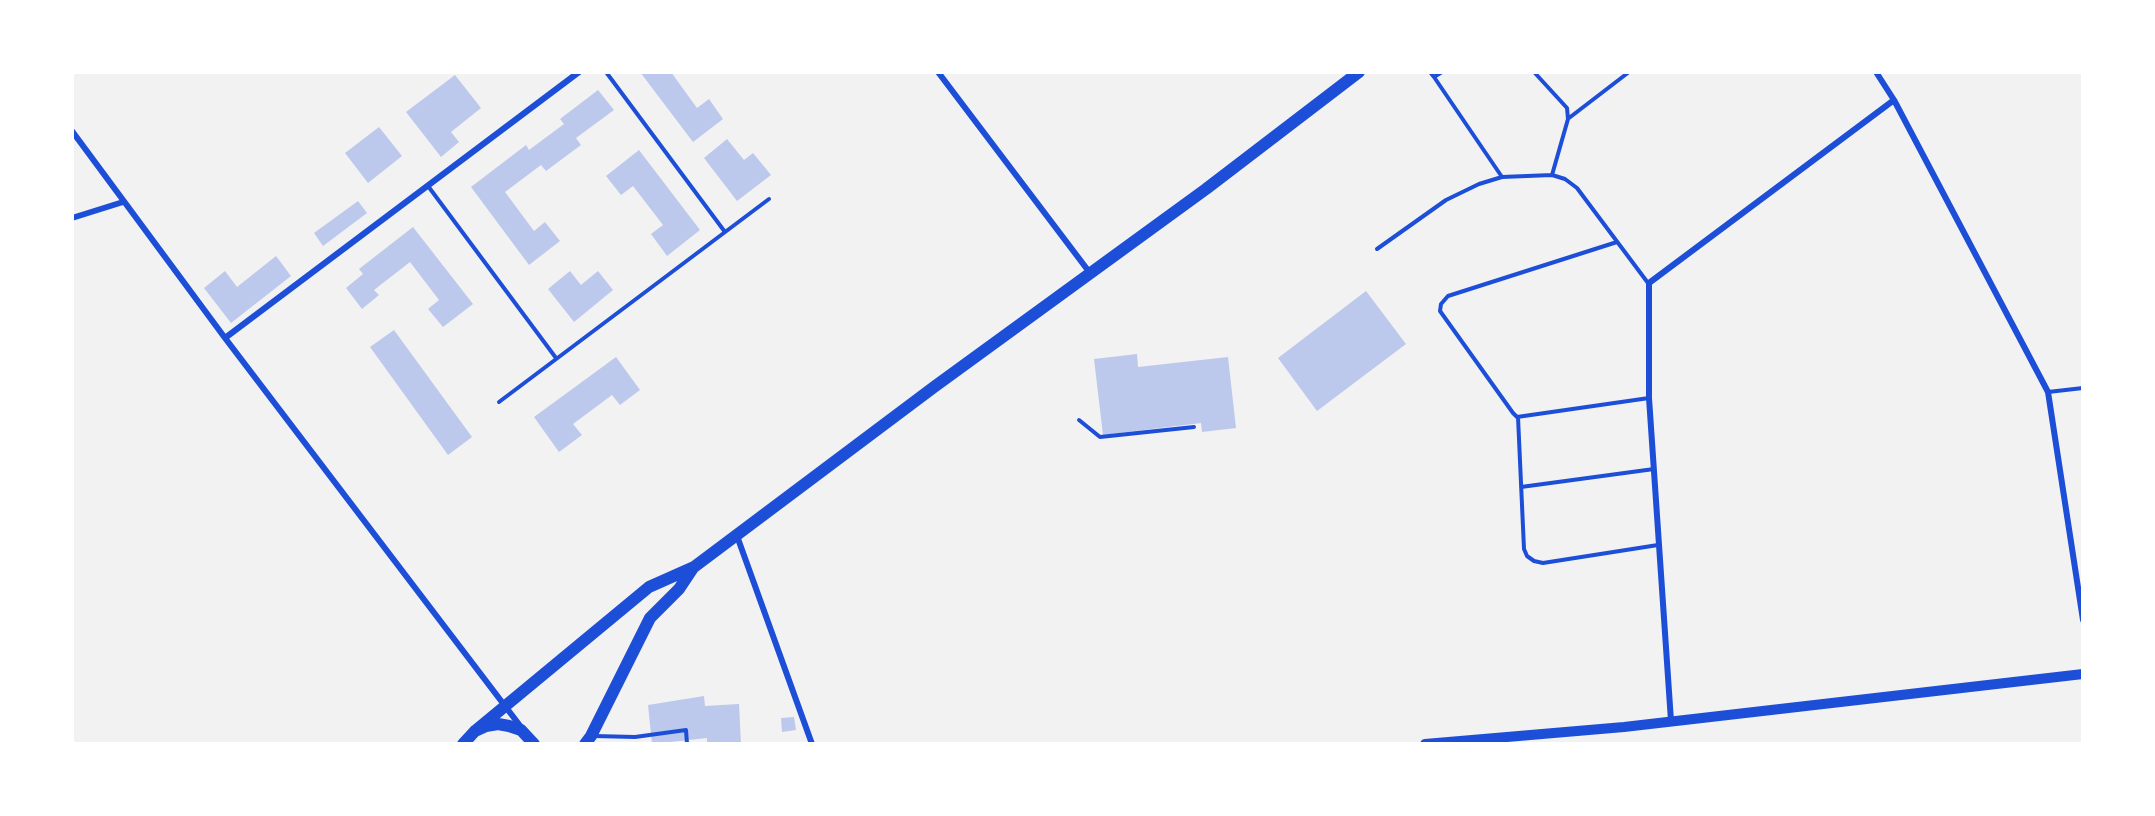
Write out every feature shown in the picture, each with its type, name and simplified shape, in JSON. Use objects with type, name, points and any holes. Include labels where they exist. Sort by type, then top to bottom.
[{"type":"main road","points":[[466,740],[649,587],[694,567],[1206,189],[1359,72]]},
{"type":"main road","points":[[588,740],[650,618],[679,589],[694,567]]},
{"type":"main road","points":[[1425,744],[1624,727],[2083,674]]},
{"type":"main road","points":[[466,740],[486,726],[498,724],[521,730],[532,741]]},
{"type":"street","points":[[225,338],[579,72]]},
{"type":"street","points":[[938,72],[1090,273]]},
{"type":"street","points":[[1876,72],[1894,100],[2048,392],[2083,620]]},
{"type":"street","points":[[1671,721],[1649,398],[1649,283],[1894,100]]},
{"type":"street","points":[[72,131],[225,338],[532,741]]},
{"type":"street","points":[[72,218],[123,202]]},
{"type":"street","points":[[736,534],[812,744]]},
{"type":"lane","points":[[606,72],[725,232]]},
{"type":"lane","points":[[1442,72],[1432,74],[1502,177]]},
{"type":"lane","points":[[1534,72],[1567,108],[1568,118],[1552,175]]},
{"type":"lane","points":[[1568,118],[1629,72]]},
{"type":"lane","points":[[1377,249],[1446,200],[1479,184],[1502,177],[1552,175],[1565,179],[1577,188],[1649,283]]},
{"type":"lane","points":[[428,185],[557,358]]},
{"type":"lane","points":[[498,402],[769,199]]},
{"type":"lane","points":[[1617,242],[1448,296],[1443,299],[1440,311],[1518,417],[1649,398]]},
{"type":"lane","points":[[2048,392],[2083,388]]},
{"type":"lane","points":[[1518,417],[1524,549],[1527,556],[1543,563],[1659,545]]},
{"type":"lane","points":[[1079,420],[1100,437],[1194,428]]},
{"type":"lane","points":[[1521,487],[1654,469]]},
{"type":"lane","points":[[588,740],[686,730],[687,744]]},
{"type":"lane","points":[[631,744],[635,737]]},
{"type":"building","points":[[640,72],[671,72],[697,108],[709,99],[723,119],[693,142]]},
{"type":"building","points":[[455,75],[481,108],[451,132],[459,142],[441,157],[406,112]]},
{"type":"building","points":[[598,90],[614,110],[576,138],[581,145],[546,171],[541,165],[505,192],[534,231],[545,222],[560,241],[529,265],[471,187],[526,145],[529,150],[564,124],[560,119]]},
{"type":"building","points":[[379,127],[402,156],[368,183],[345,153]]},
{"type":"building","points":[[727,139],[744,160],[753,153],[771,175],[737,201],[704,158]]},
{"type":"building","points":[[639,150],[700,230],[667,256],[651,234],[663,225],[633,186],[621,195],[606,176]]},
{"type":"building","points":[[358,201],[367,213],[323,246],[314,233]]},
{"type":"building","points":[[413,227],[473,304],[443,327],[428,309],[439,300],[410,262],[374,290],[379,295],[362,309],[346,288],[363,274],[359,269]]},
{"type":"building","points":[[276,256],[291,276],[231,323],[204,288],[225,271],[237,287]]},
{"type":"building","points":[[570,271],[581,285],[598,271],[613,290],[574,322],[548,289]]},
{"type":"building","points":[[1366,291],[1406,344],[1317,411],[1278,358]]},
{"type":"building","points":[[394,330],[472,437],[448,455],[370,347]]},
{"type":"building","points":[[1137,354],[1138,367],[1228,357],[1236,428],[1202,432],[1201,423],[1103,435],[1094,359]]},
{"type":"building","points":[[616,357],[640,390],[620,405],[612,395],[573,424],[582,435],[559,452],[534,417]]},
{"type":"building","points":[[704,696],[705,706],[739,704],[741,744],[707,744],[707,738],[652,744],[648,705]]},
{"type":"building","points":[[794,717],[796,730],[782,732],[781,718]]}]
